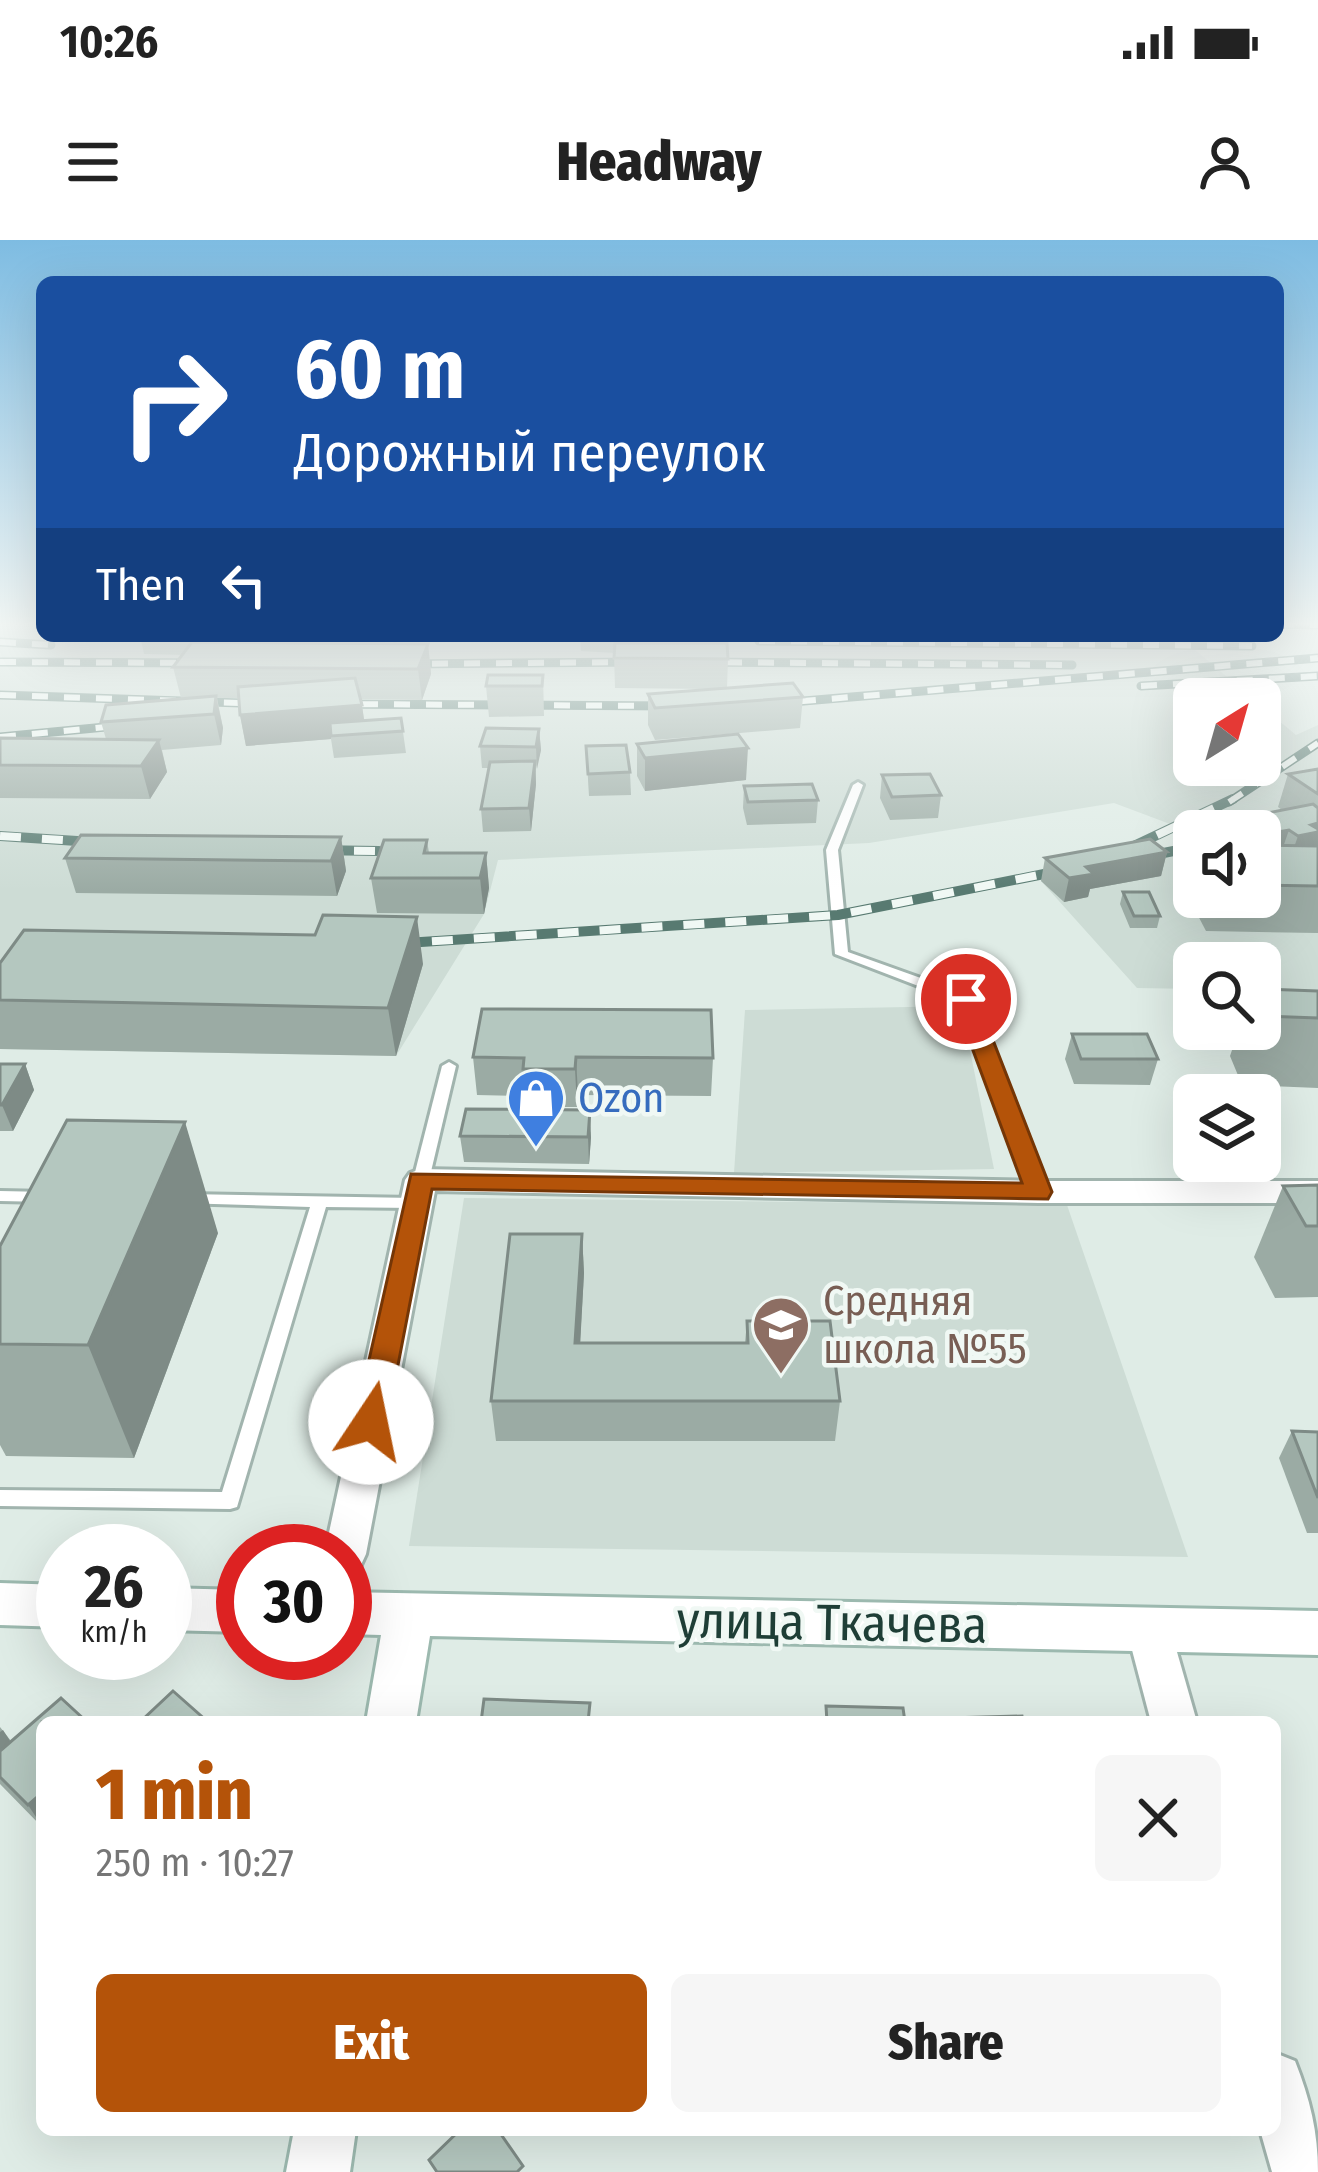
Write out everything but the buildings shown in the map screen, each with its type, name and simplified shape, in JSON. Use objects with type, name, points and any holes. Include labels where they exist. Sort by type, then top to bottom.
[{"type":"street","points":[[351,1524],[417,1192],[1318,1192]]},
{"type":"street","points":[[0,1604],[36,1605]]},
{"type":"street","name":"улица Ткачева","points":[[372,1613],[1318,1633]]},
{"type":"street","points":[[392,1716],[409,1614]]},
{"type":"street","points":[[1149,1631],[1172,1716]]},
{"type":"street","points":[[1281,2101],[1301,2172]]},
{"type":"street","points":[[318,2172],[324,2136]]},
{"type":"lane","points":[[858,785],[832,850],[842,954],[966,999],[1039,1192]]},
{"type":"lane","points":[[167,1199],[320,1201],[417,1192],[449,1066]]},
{"type":"lane","points":[[0,1196],[60,1197]]},
{"type":"lane","points":[[0,1498],[230,1501],[320,1201]]},
{"type":"shaded area","points":[[0,711],[1173,711],[1173,786],[1281,786],[1281,722],[1296,735],[1318,725],[1318,1023],[1281,1002],[1281,942],[1173,942],[1173,989],[1137,988],[1041,881],[1173,854],[1173,918],[1281,918],[1281,810],[1173,810],[1173,825],[1114,803],[869,843],[498,860],[484,914],[396,1056],[0,1049]]},
{"type":"shaded area","points":[[961,1006],[994,1169],[734,1173],[745,1010]]},
{"type":"shaded area","name":"Средняя школа №55","points":[[464,1198],[1067,1205],[1188,1557],[409,1546]]},
{"type":"railway","points":[[0,737],[137,724]]},
{"type":"railway","points":[[1229,802],[1318,743]]},
{"type":"railway","points":[[1119,853],[1233,799]]},
{"type":"railway","points":[[0,836],[108,843]]},
{"type":"railway","points":[[312,850],[379,851]]},
{"type":"railway","points":[[1138,858],[1173,851]]},
{"type":"railway","points":[[390,944],[838,915],[1074,868]]},
{"type":"place","name":"Ozon","points":[[536,1149]]},
{"type":"place","name":"Средняя школа №55","points":[[781,1376]]},
{"type":"route","points":[[371,1422],[421,1180],[1039,1192],[966,999]]}]
